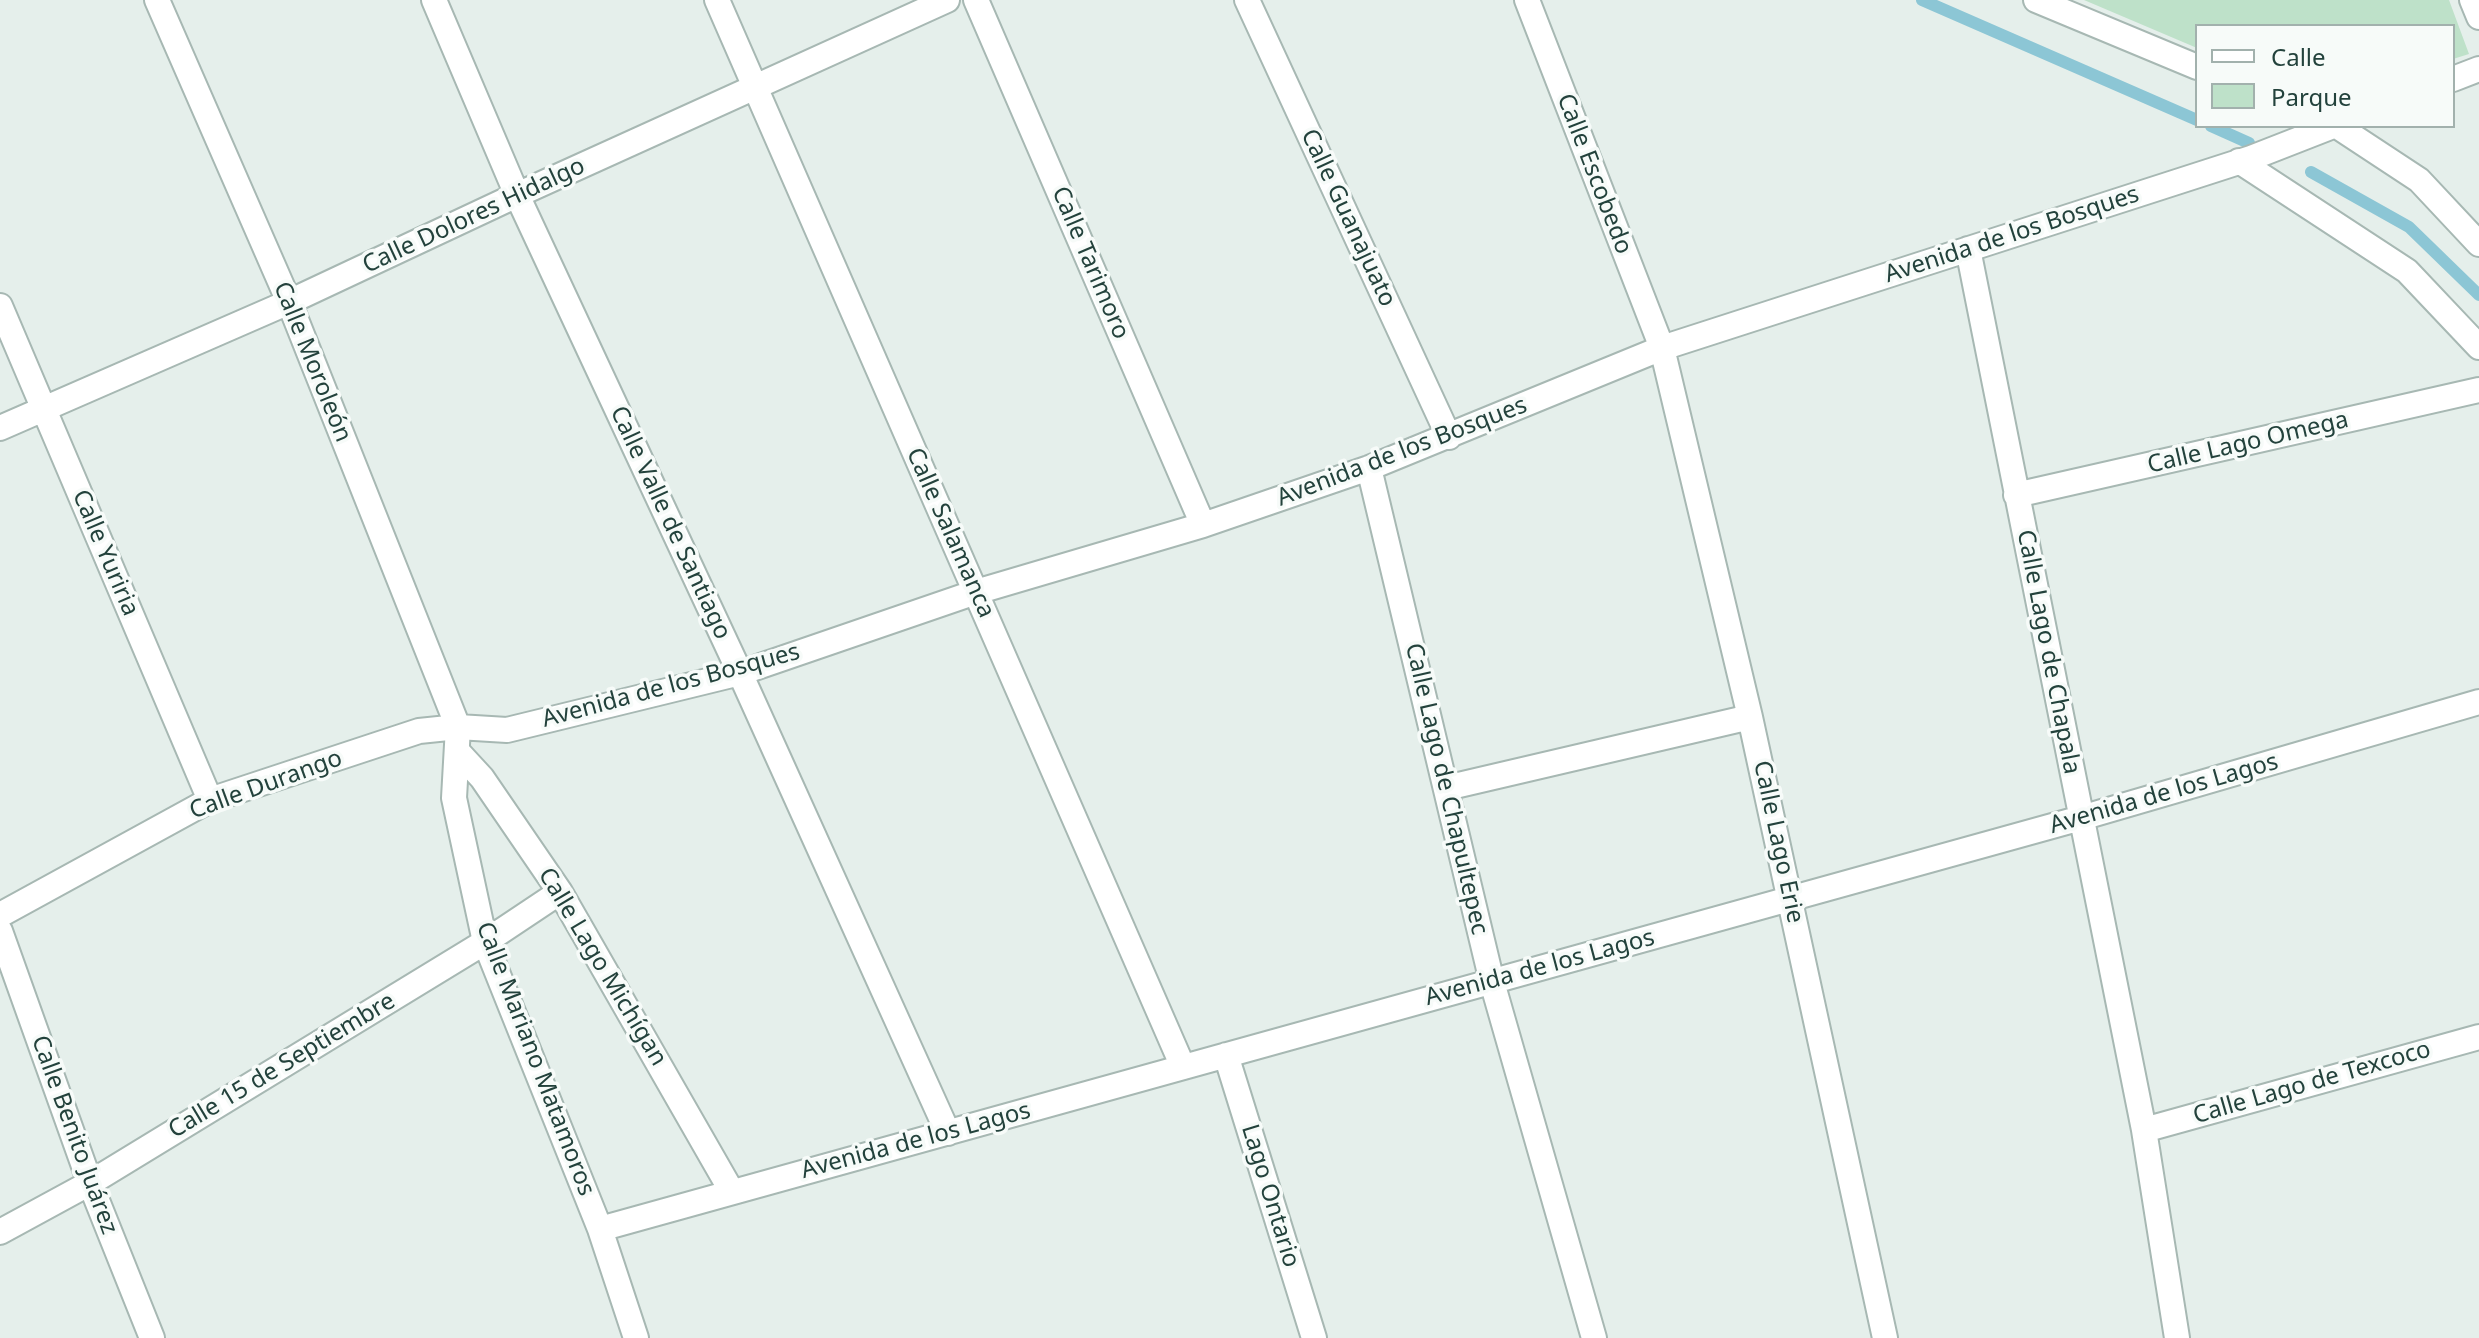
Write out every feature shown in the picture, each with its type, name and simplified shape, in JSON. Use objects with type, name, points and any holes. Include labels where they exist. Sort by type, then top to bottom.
[{"type":"street","name":"Calle Moroleón","points":[[157,0],[289,302],[458,740]]},
{"type":"street","name":"Calle Valle de Santiago","points":[[434,0],[517,195],[740,673],[948,1133]]},
{"type":"street","name":"Calle Salamanca","points":[[717,0],[1183,1067]]},
{"type":"street","name":"Calle Dolores Hidalgo","points":[[0,428],[289,302],[947,0]]},
{"type":"street","name":"Calle Tarimoro","points":[[976,0],[1203,525]]},
{"type":"street","name":"Calle Guanajuato","points":[[1247,0],[1449,437]]},
{"type":"street","name":"Calle Escobedo","points":[[1527,0],[1662,348]]},
{"type":"street","points":[[2036,0],[2195,66]]},
{"type":"street","points":[[2472,0],[2479,17]]},
{"type":"street","points":[[2455,78],[2479,69]]},
{"type":"street","name":"Avenida de los Bosques","points":[[458,740],[740,673],[976,592],[1203,525],[1369,468],[1662,348],[2239,161],[2330,128]]},
{"type":"street","points":[[2338,128],[2419,180],[2479,244]]},
{"type":"street","points":[[2239,161],[2407,271],[2479,347]]},
{"type":"street","name":"Calle Lago de Chapala","points":[[1968,249],[2144,1130],[2177,1338]]},
{"type":"street","name":"Calle Yuriria","points":[[0,306],[210,800]]},
{"type":"street","name":"Calle Lago Erie","points":[[1662,348],[1750,717],[1885,1338]]},
{"type":"street","name":"Calle Lago Omega","points":[[2016,495],[2479,390]]},
{"type":"street","name":"Calle Lago de Chapultepec","points":[[1369,468],[1492,982],[1594,1338]]},
{"type":"street","name":"Avenida de los Lagos","points":[[600,1229],[2081,818],[2479,702]]},
{"type":"street","points":[[1446,788],[1750,717]]},
{"type":"street","name":"Calle Durango","points":[[0,915],[210,800],[419,731],[458,740]]},
{"type":"street","name":"Calle Lago Michígan","points":[[458,740],[560,892],[732,1192]]},
{"type":"street","name":"Calle Mariano Matamoros","points":[[458,740],[454,798],[485,942],[600,1229],[636,1338]]},
{"type":"street","name":"Calle 15 de Septiembre","points":[[0,1232],[90,1183],[485,942],[560,892]]},
{"type":"street","name":"Calle Benito Juárez","points":[[0,931],[90,1183],[152,1338]]},
{"type":"street","name":"Calle Lago de Texcoco","points":[[2144,1130],[2479,1037]]},
{"type":"street","name":"Lago Ontario","points":[[1226,1055],[1314,1338]]},
{"type":"green space","points":[[2084,0],[2449,0],[2469,54],[2455,58],[2455,24],[2195,24],[2195,47]]},
{"type":"waterway","points":[[1922,0],[2195,119]]},
{"type":"waterway","points":[[2215,128],[2249,143]]},
{"type":"waterway","points":[[2311,172],[2409,227],[2479,295]]}]
